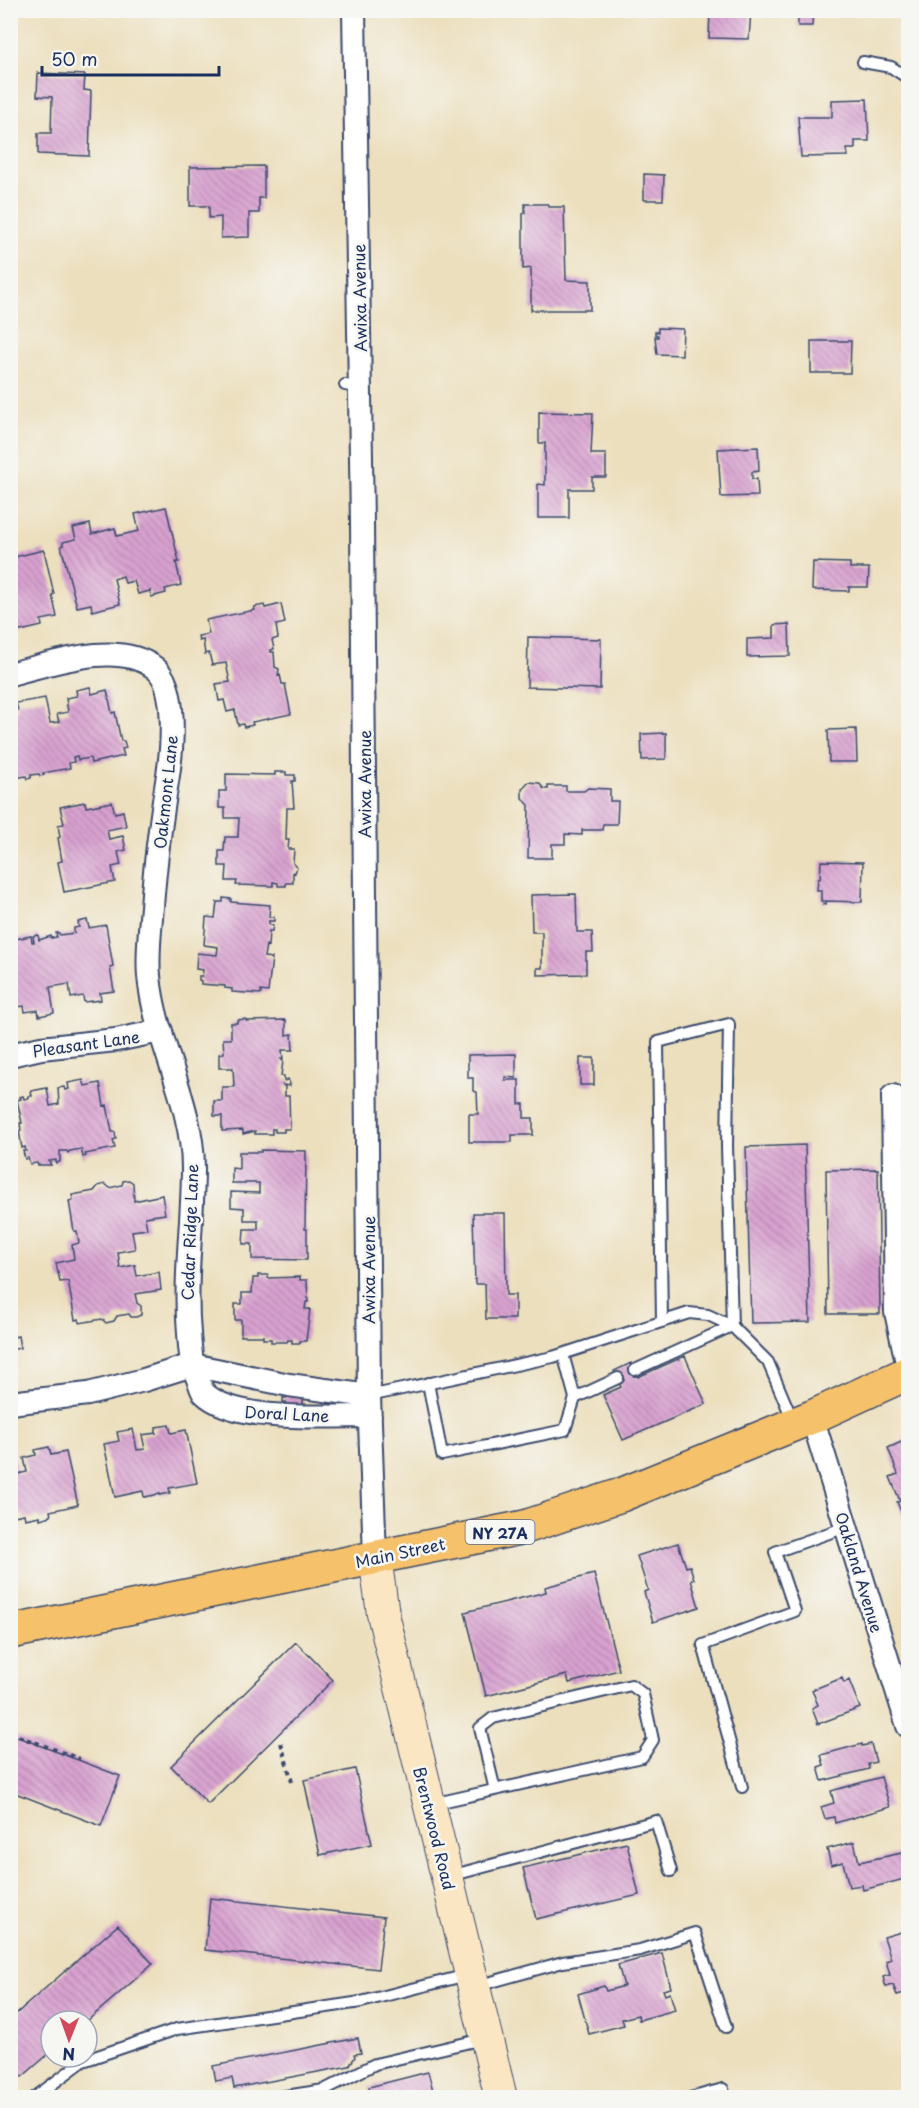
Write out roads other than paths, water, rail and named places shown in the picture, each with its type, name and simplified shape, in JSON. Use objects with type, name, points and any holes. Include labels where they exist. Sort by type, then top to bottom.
[{"type":"main road","name":"Main Street","points":[[10,1632],[525,1527],[621,1495],[803,1421],[909,1373]]},
{"type":"street","name":"Awixa Avenue","points":[[354,10],[353,386],[370,1406],[375,1557]]},
{"type":"street","name":"Oakmont Lane","points":[[10,674],[65,660],[116,653],[140,660],[157,669],[166,686],[171,708],[173,746],[163,806],[153,894],[149,975],[161,1031]]},
{"type":"street","name":"Pleasant Lane","points":[[10,1055],[41,1048],[116,1040],[161,1031]]},
{"type":"street","name":"Cedar Ridge Lane","points":[[161,1031],[189,1128],[193,1167],[186,1296],[192,1365]]},
{"type":"street","points":[[893,1096],[896,1312],[909,1367]]},
{"type":"street","name":"Doral Lane","points":[[10,1403],[88,1394],[192,1365],[289,1385],[370,1406]]},
{"type":"street","name":"Doral Lane","points":[[192,1365],[204,1393],[234,1410],[285,1416],[370,1406]]},
{"type":"street","name":"Oakland Avenue","points":[[803,1421],[846,1527],[909,1726]]},
{"type":"street","name":"Brentwood Road","points":[[375,1557],[382,1614],[501,2097]]},
{"type":"lane","points":[[863,62],[891,67],[909,78]]},
{"type":"lane","points":[[662,1322],[658,1042],[729,1024],[727,1146],[732,1326]]},
{"type":"lane","points":[[370,1406],[428,1383],[563,1354],[689,1313],[708,1315],[732,1326],[768,1362],[803,1421]]},
{"type":"lane","points":[[635,1370],[732,1326]]},
{"type":"lane","points":[[428,1383],[442,1455],[565,1430],[575,1398],[563,1354]]},
{"type":"lane","points":[[575,1398],[618,1378]]},
{"type":"lane","points":[[742,1787],[703,1645],[795,1611],[775,1552],[846,1527]]},
{"type":"lane","points":[[429,1804],[495,1790],[642,1757],[653,1740],[643,1694],[631,1685],[493,1718],[480,1728],[495,1790]]},
{"type":"lane","points":[[447,1877],[656,1821],[671,1871]]},
{"type":"lane","points":[[34,2097],[82,2061],[177,2029],[361,2002],[563,1962],[640,1950],[695,1933],[726,2028]]},
{"type":"lane","points":[[273,2097],[324,2090],[375,2064],[486,2039]]},
{"type":"lane","points":[[690,2097],[723,2089],[725,2097]]}]
